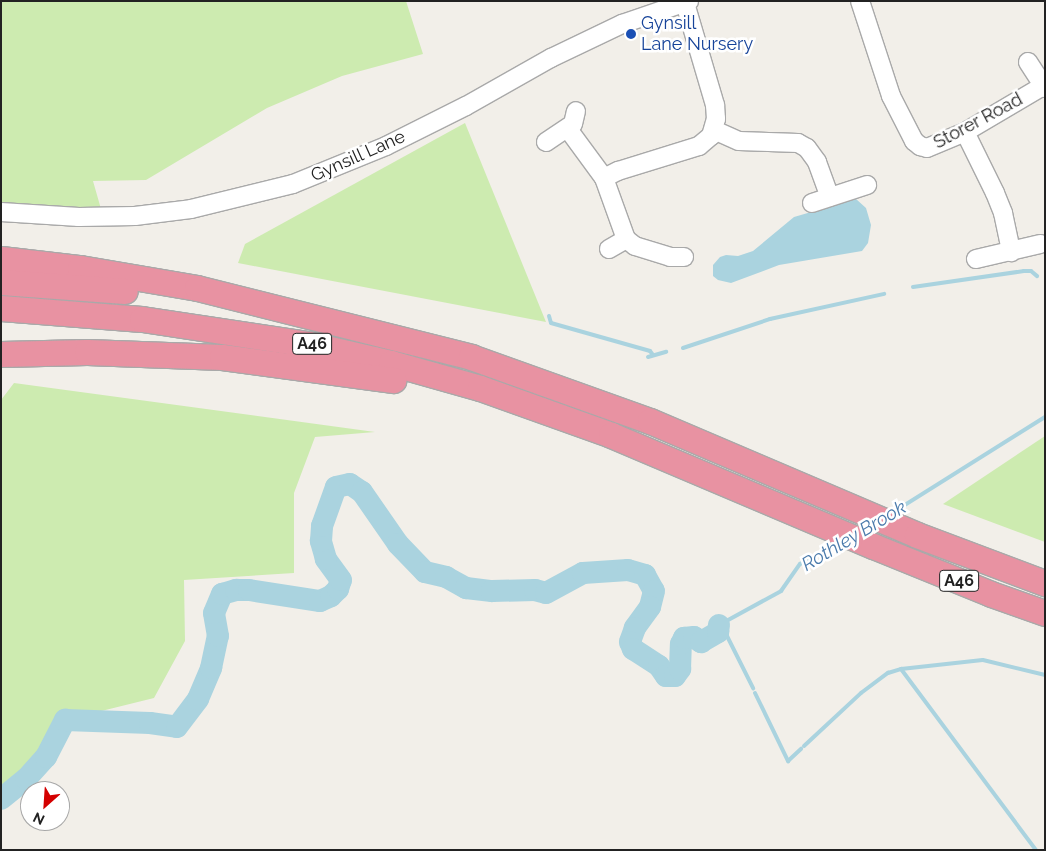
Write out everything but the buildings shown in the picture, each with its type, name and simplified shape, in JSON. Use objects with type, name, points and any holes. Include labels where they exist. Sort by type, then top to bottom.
[{"type":"highway","name":"A46","points":[[1,259],[80,268],[196,288],[294,313],[356,326],[471,357],[650,420],[901,528],[1045,583]]},
{"type":"highway","name":"A46","points":[[1,282],[49,284],[168,295],[294,313]]},
{"type":"highway","name":"A46","points":[[1,308],[142,319],[308,344],[391,363],[480,388],[612,435],[670,458],[874,546],[991,594],[1045,613]]},
{"type":"highway","name":"A46","points":[[1,354],[87,352],[222,357],[375,376],[479,398],[612,435]]},
{"type":"street","name":"Storer Road","points":[[860,1],[883,78],[914,141],[920,146],[927,148],[965,132],[1044,87],[1028,62]]},
{"type":"street","points":[[604,178],[618,171],[699,146],[711,136],[714,130],[715,104],[687,2]]},
{"type":"street","name":"Gynsill Lane","points":[[1,212],[79,217],[135,216],[190,209],[293,184],[386,146],[466,106],[551,58],[622,24],[687,2]]},
{"type":"street","points":[[546,142],[573,124],[576,111]]},
{"type":"street","points":[[568,129],[604,178],[626,239],[635,246],[670,257],[684,257]]},
{"type":"street","points":[[714,130],[739,141],[798,143],[807,148],[818,162],[830,196]]},
{"type":"street","points":[[965,132],[996,193],[1010,252]]},
{"type":"street","points":[[812,203],[867,185]]},
{"type":"street","points":[[609,249],[626,239]]},
{"type":"street","points":[[976,259],[1040,244]]},
{"type":"green space","points":[[1,1],[406,1],[423,54],[342,76],[267,108],[146,180],[93,181],[101,209],[59,209],[1,205]]},
{"type":"green space","points":[[465,123],[546,322],[238,263],[245,244]]},
{"type":"green space","points":[[14,383],[375,432],[315,437],[294,493],[294,573],[184,580],[185,641],[154,698],[65,720],[30,776],[23,781],[20,781],[20,784],[1,798],[1,400]]},
{"type":"green space","points":[[1045,436],[1045,542],[943,504]]},
{"type":"water","points":[[856,199],[866,208],[871,225],[868,243],[862,251],[779,265],[731,283],[718,280],[713,276],[713,265],[720,257],[726,255],[738,256],[753,251],[794,217]]},
{"type":"waterway","points":[[913,287],[1024,271],[1031,271],[1037,276]]},
{"type":"waterway","points":[[683,348],[770,319],[884,294]]},
{"type":"waterway","points":[[549,316],[551,323],[650,351],[653,355]]},
{"type":"waterway","points":[[648,357],[666,352]]},
{"type":"waterway","name":"Rothley Brook","points":[[892,513],[1045,417]]},
{"type":"waterway","name":"Rothley Brook","points":[[1,799],[26,779],[46,757],[65,720],[150,723],[177,727],[198,699],[211,668],[218,636],[214,613],[222,594],[236,590],[249,590],[320,601],[331,596],[338,589],[341,580],[326,559],[321,541],[322,526],[336,487],[350,484],[362,492],[398,544],[425,572],[446,577],[466,588],[492,591],[535,590],[546,593],[583,573],[628,570],[645,575],[654,591],[650,607],[635,628],[630,642],[633,649],[659,666],[666,676],[675,676],[680,669],[681,644],[684,638],[694,637],[701,642],[718,632],[719,625]]},
{"type":"waterway","name":"Rothley Brook","points":[[719,625],[781,591],[800,564],[840,543]]},
{"type":"waterway","points":[[721,624],[753,688]]},
{"type":"waterway","points":[[804,746],[861,693],[888,673],[901,669],[983,660],[1045,675]]},
{"type":"waterway","points":[[901,669],[1036,850]]},
{"type":"waterway","points":[[755,693],[788,761],[801,749]]},
{"type":"place","name":"Gynsill Lane Nursery","points":[[631,34]]}]
